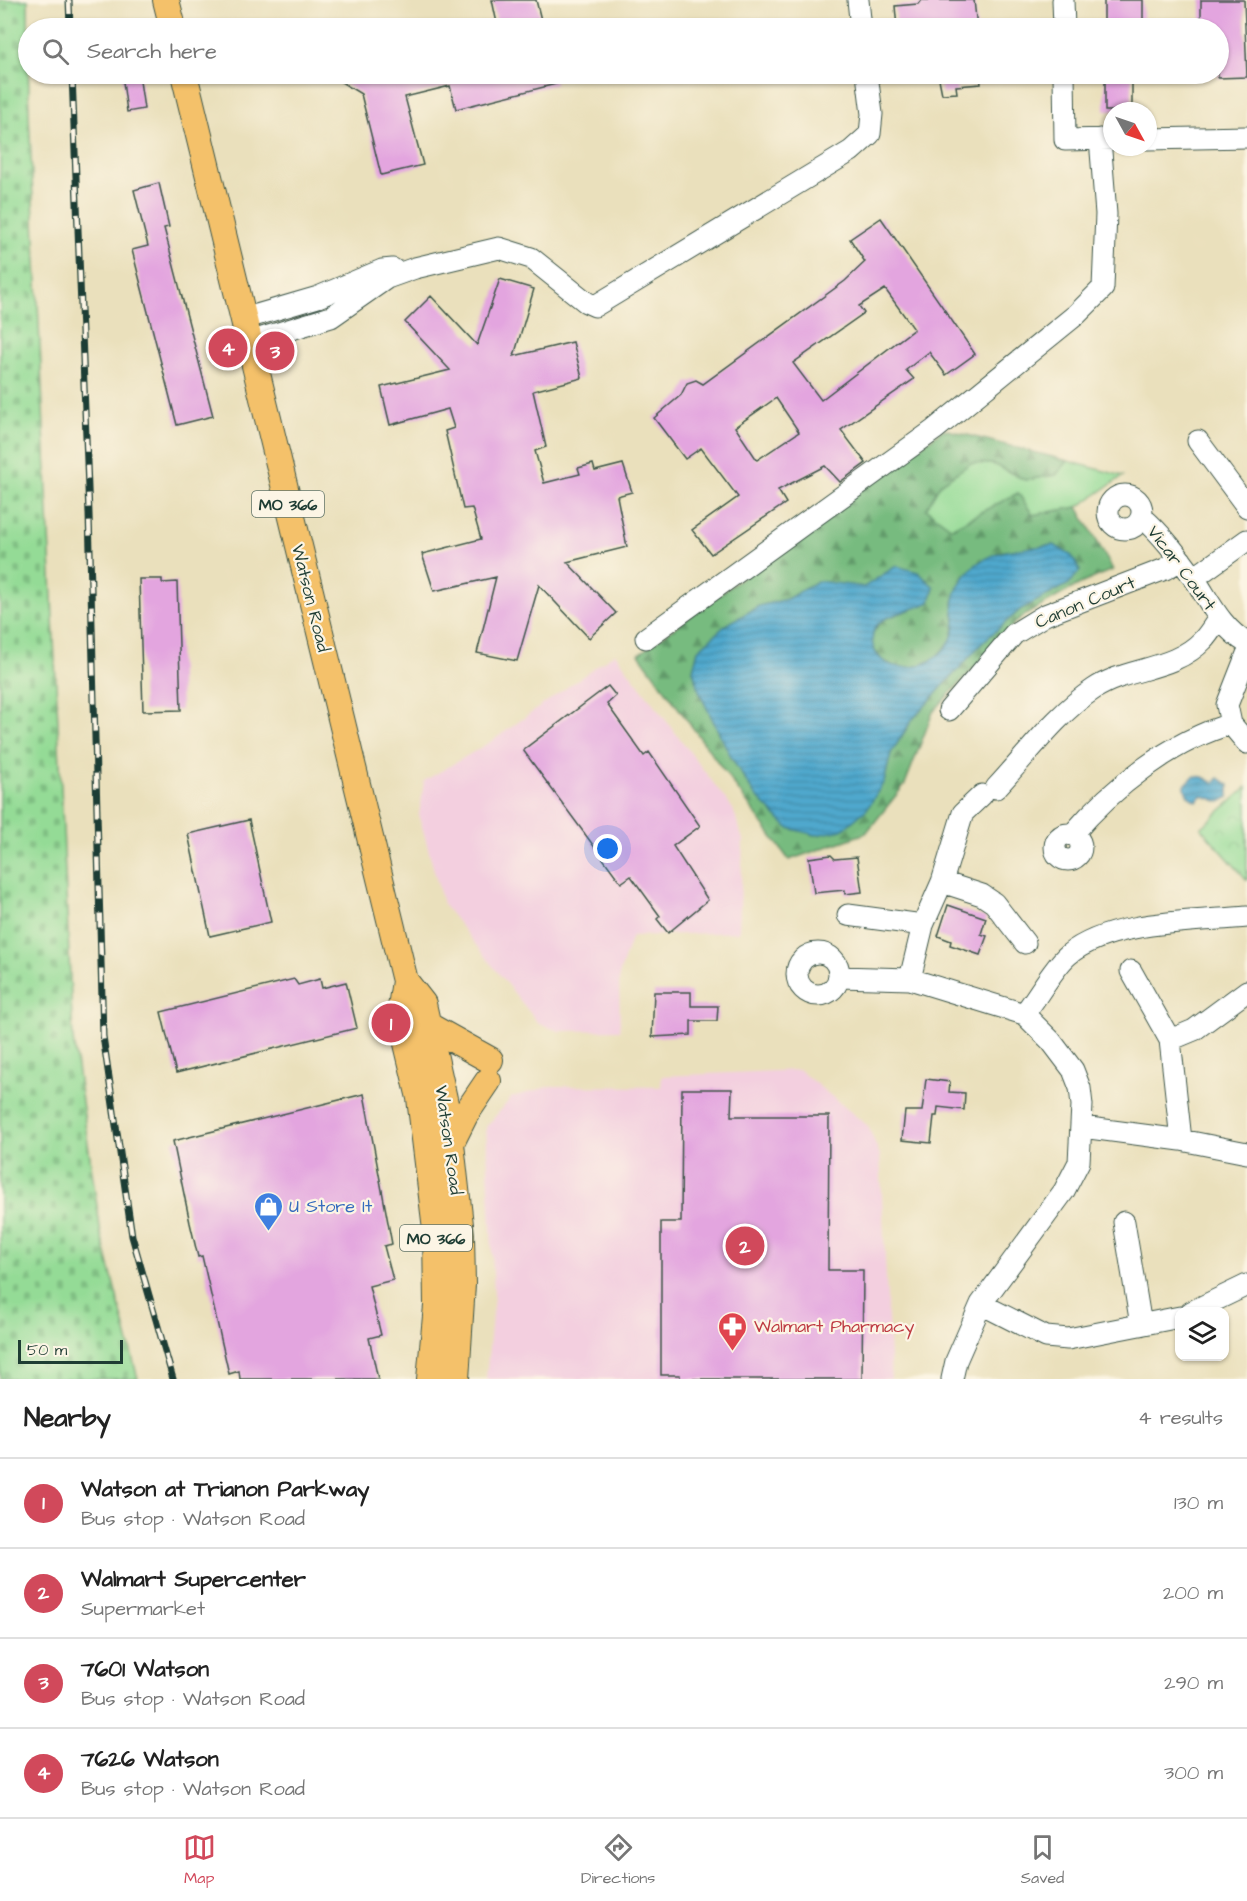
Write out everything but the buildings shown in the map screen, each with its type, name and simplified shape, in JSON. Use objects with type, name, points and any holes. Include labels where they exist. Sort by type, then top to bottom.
[{"type":"main road","points":[[166,0],[170,18]]},
{"type":"main road","name":"Watson Road","points":[[186,84],[405,981],[400,1014],[420,1098],[436,1229],[437,1306],[430,1379]]},
{"type":"main road","name":"Watson Road","points":[[405,981],[423,1004],[429,1026],[444,1091],[458,1192],[462,1274],[456,1379]]},
{"type":"main road","points":[[429,1026],[489,1070],[451,1143]]},
{"type":"street","points":[[858,0],[860,18]]},
{"type":"street","points":[[1063,0],[1064,18]]},
{"type":"street","points":[[246,331],[382,270],[415,268],[499,248],[531,258],[586,302],[595,306],[851,151],[870,134],[872,114],[868,84]]},
{"type":"street","points":[[1064,84],[1065,140],[1103,139]]},
{"type":"street","points":[[1157,139],[1247,137]]},
{"type":"street","points":[[646,638],[940,425],[1077,314],[1103,288],[1106,156]]},
{"type":"street","points":[[1198,441],[1247,507]]},
{"type":"street","name":"Vicar Court","points":[[1142,517],[1160,534],[1194,578],[1219,618],[1235,636],[1247,643]]},
{"type":"street","points":[[1194,578],[1247,540]]},
{"type":"street","name":"Canon Court","points":[[949,710],[1014,634],[1045,615],[1165,569],[1180,560]]},
{"type":"street","points":[[910,979],[923,925],[942,882],[963,813],[989,791],[1062,716],[1094,689],[1118,678],[1172,661],[1202,641],[1219,618]]},
{"type":"street","points":[[1247,654],[1227,705],[1231,724],[1247,743]]},
{"type":"street","points":[[1072,835],[1088,817],[1131,778],[1206,731],[1231,724]]},
{"type":"street","points":[[942,882],[981,895],[994,903],[1026,943]]},
{"type":"street","points":[[848,915],[923,925]]},
{"type":"street","points":[[1024,1014],[1068,955],[1105,935],[1164,925],[1247,918]]},
{"type":"street","points":[[1131,971],[1170,1040],[1181,1140]]},
{"type":"street","points":[[839,977],[910,979],[1024,1014],[1051,1041],[1073,1070],[1080,1088],[1082,1127],[1079,1162],[1064,1191],[981,1304],[956,1361],[952,1379]]},
{"type":"street","points":[[1170,1040],[1194,1030],[1247,992]]},
{"type":"street","points":[[1082,1127],[1181,1140],[1247,1153]]},
{"type":"street","points":[[1124,1222],[1141,1325]]},
{"type":"street","points":[[1200,1307],[1247,1285]]},
{"type":"street","points":[[981,1304],[1046,1337],[1068,1339],[1175,1318]]},
{"type":"shaded area","points":[[615,653],[733,809],[743,840],[739,932],[632,936],[619,975],[620,1030],[559,1031],[539,1024],[443,904],[419,815],[424,781],[492,741]]},
{"type":"shaded area","points":[[799,1070],[868,1126],[880,1155],[891,1379],[486,1379],[494,1295],[486,1127],[512,1097],[551,1086],[661,1087],[662,1076]]},
{"type":"green space","points":[[0,0],[28,0],[28,18],[18,18],[18,84],[29,84],[73,1039],[101,1234],[138,1379],[0,1379]]},
{"type":"green space","points":[[944,429],[1068,461],[1056,475],[1025,480],[993,464],[971,463],[940,484],[926,509],[952,528],[1018,493],[1033,515],[1078,507],[1113,570],[1080,584],[1020,618],[933,712],[905,784],[866,833],[789,860],[639,654]],"holes":[[[1054,545],[1069,584],[1021,609],[984,641],[912,720],[891,753],[884,782],[755,795],[732,759],[700,694],[693,670],[698,650],[726,625],[759,606],[787,599],[818,581],[864,587],[930,602],[882,620],[872,634],[872,647],[882,660],[898,668],[915,667],[934,659],[951,641],[955,624],[953,602],[970,570],[998,552]]]},
{"type":"green space","points":[[1068,461],[1123,476],[1078,507],[1032,515],[1018,493],[951,528],[926,509],[940,484],[971,463],[993,464],[1025,480],[1056,475]]},
{"type":"green space","points":[[1247,787],[1247,880],[1201,828]]},
{"type":"water","points":[[1054,545],[1072,556],[1080,571],[1069,584],[1021,609],[984,641],[912,720],[891,753],[884,782],[867,809],[842,830],[816,835],[788,828],[755,795],[732,759],[700,694],[693,670],[698,650],[726,625],[759,606],[787,599],[818,581],[864,587],[896,566],[918,572],[934,587],[930,602],[883,620],[875,628],[873,634],[873,645],[881,659],[895,666],[911,667],[935,658],[947,646],[954,630],[955,595],[969,571],[978,563],[998,553]]},
{"type":"water","points":[[1194,776],[1203,777],[1214,783],[1219,778],[1229,785],[1229,797],[1220,802],[1201,795],[1197,801],[1192,798],[1188,795],[1185,785]]},
{"type":"railway","points":[[69,0],[70,18]]},
{"type":"railway","points":[[72,84],[89,514],[103,1036],[132,1236],[173,1379]]},
{"type":"place","name":"7626 Watson","points":[[228,348]]},
{"type":"place","name":"7601 Watson","points":[[275,351]]},
{"type":"place","name":"Watson at Trianon Parkway","points":[[391,1023]]},
{"type":"place","name":"U Store It","points":[[268,1232]]},
{"type":"place","name":"Walmart Supercenter","points":[[745,1246]]},
{"type":"place","name":"Walmart Pharmacy","points":[[733,1352]]}]
